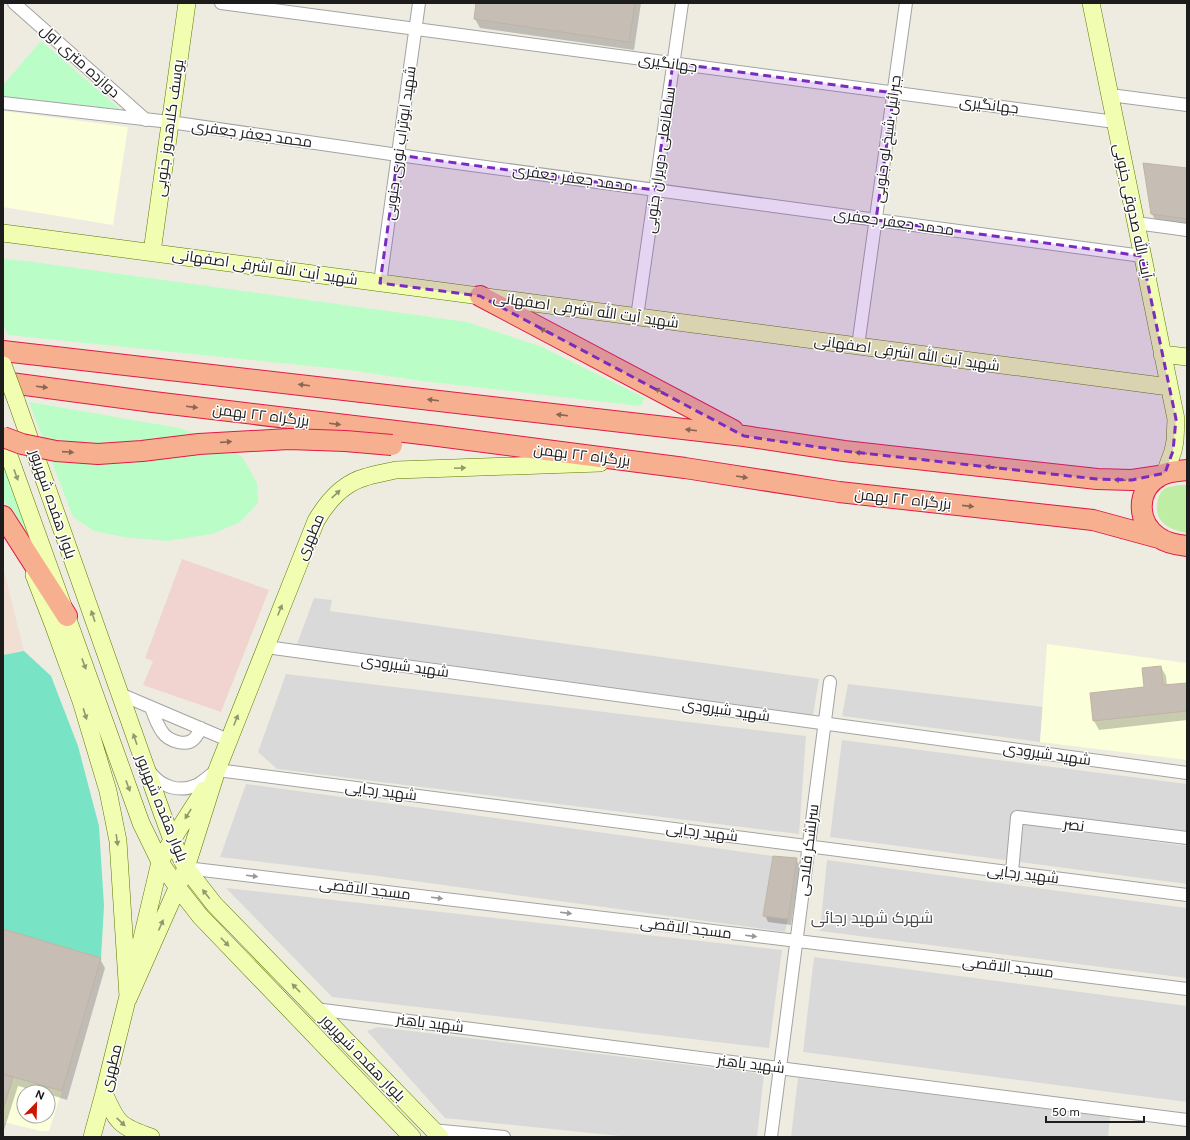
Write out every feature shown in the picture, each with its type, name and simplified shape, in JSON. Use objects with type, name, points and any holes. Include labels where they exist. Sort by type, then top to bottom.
[{"type":"highway","points":[[480,296],[744,436]]},
{"type":"highway","points":[[3,351],[744,436],[844,451],[1097,479],[1132,480],[1187,470]]},
{"type":"highway","name":"بزرگراه ۲۲ بهمن","points":[[3,382],[154,402],[438,436],[715,473],[839,492],[1093,520],[1159,538],[1168,542],[1187,546]]},
{"type":"highway","points":[[3,438],[22,444],[56,451],[98,454],[142,451],[199,444],[289,439],[346,441],[715,473]]},
{"type":"highway","points":[[1159,538],[1152,533],[1146,525],[1141,508],[1142,498],[1151,482],[1162,475]]},
{"type":"highway","points":[[3,516],[67,616]]},
{"type":"main road","name":"یوسف کلاهدوز جنوبی","points":[[152,252],[187,3]]},
{"type":"main road","name":"آیت الله صدوقی جنوبی","points":[[1091,3],[1176,419]]},
{"type":"main road","name":"شهید آیت الله اشرفی اصفهانی","points":[[3,233],[1169,387]]},
{"type":"main road","points":[[1162,354],[1187,357]]},
{"type":"main road","name":"بلوار هفده شهریور","points":[[3,365],[162,813],[172,840],[186,868],[214,904],[436,1133]]},
{"type":"main road","points":[[1176,419],[1187,440]]},
{"type":"main road","points":[[1162,475],[1173,451],[1176,419]]},
{"type":"main road","name":"بلوار هفده شهریور","points":[[3,438],[141,823],[160,862],[200,916],[412,1137]]},
{"type":"main road","name":"مطهری","points":[[217,770],[316,521],[324,507],[338,492],[364,477],[396,470],[602,463]]},
{"type":"main road","points":[[22,546],[53,624],[78,694],[108,791],[118,840],[128,999]]},
{"type":"main road","points":[[128,999],[160,862],[172,840],[217,770]]},
{"type":"main road","points":[[128,999],[186,868],[217,770]]},
{"type":"main road","name":"مطهری","points":[[92,1137],[128,999]]},
{"type":"main road","points":[[104,1093],[120,1123],[132,1131],[151,1137]]},
{"type":"street","name":"دوازده متری اول","points":[[14,3],[146,120]]},
{"type":"street","name":"جهانگیری","points":[[221,3],[1115,122]]},
{"type":"street","name":"شهید ابوتراب نوری جنوبی","points":[[380,283],[420,3]]},
{"type":"street","name":"سلطانعلی دویران جنوبی","points":[[637,317],[682,3]]},
{"type":"street","name":"جبرائیل شیخ لو جنوبی","points":[[858,346],[906,3]]},
{"type":"street","points":[[1110,95],[1187,105]]},
{"type":"street","name":"محمد جعفر جعفری","points":[[3,103],[170,122],[398,155],[1142,256]]},
{"type":"street","points":[[1136,223],[1187,230]]},
{"type":"street","name":"شهید شیرودی","points":[[266,647],[1187,773]]},
{"type":"street","name":"سرلشکر فلاحی","points":[[771,1137],[830,682]]},
{"type":"street","points":[[120,694],[228,740]]},
{"type":"street","points":[[151,707],[156,722],[164,734],[174,740],[184,743],[190,742],[196,738],[201,728]]},
{"type":"street","points":[[143,760],[151,774],[159,782],[170,787],[180,789],[198,784],[217,770]]},
{"type":"street","name":"شهید رجایی","points":[[217,770],[1187,895]]},
{"type":"street","name":"نصر","points":[[1012,872],[1017,817],[1187,838]]},
{"type":"street","name":"مسجد الاقصی","points":[[186,868],[1187,989]]},
{"type":"street","name":"شهید باهنر","points":[[316,1009],[1187,1120]]},
{"type":"street","points":[[436,1133],[504,1137]]},
{"type":"highlighted area","points":[[673,63],[894,93],[876,220],[1142,256],[1176,419],[1173,451],[1165,473],[1132,480],[1097,479],[844,451],[744,436],[480,296],[380,283],[398,155],[655,190]]},
{"type":"shaded area","points":[[3,111],[128,127],[113,225],[3,207]]},
{"type":"shaded area","points":[[182,559],[269,590],[221,712],[143,685],[153,661],[145,658]]},
{"type":"shaded area","points":[[3,567],[24,651],[3,655]]},
{"type":"shaded area","points":[[314,598],[332,600],[330,611],[819,679],[813,715],[297,644]]},
{"type":"shaded area","points":[[1047,644],[1187,663],[1187,760],[1040,742]]},
{"type":"shaded area","points":[[286,674],[806,736],[799,834],[277,769],[258,752]]},
{"type":"shaded area","points":[[848,684],[1043,707],[1040,742],[842,716]]},
{"type":"shaded area","points":[[842,740],[1187,784],[1187,833],[1020,824],[1187,846],[1187,884],[830,837]]},
{"type":"shaded area","points":[[246,784],[773,856],[764,915],[788,919],[785,932],[378,876],[220,857]]},
{"type":"shaded area","points":[[827,860],[1187,908],[1187,978],[820,931]]},
{"type":"shaded area","points":[[226,888],[782,950],[769,1048],[332,997]]},
{"type":"shaded area","points":[[814,957],[1187,1006],[1187,1102],[803,1052]]},
{"type":"shaded area","points":[[378,1027],[764,1074],[757,1137],[630,1137],[445,1118],[367,1031]]},
{"type":"shaded area","points":[[13,1077],[38,1084],[16,1084],[16,1124],[51,1124],[49,1131],[41,1131],[3,1122],[3,1110]]},
{"type":"shaded area","points":[[798,1078],[1110,1117],[1108,1137],[791,1137]]},
{"type":"shaded area","points":[[56,1089],[62,1091],[56,1109]]},
{"type":"green space","points":[[41,41],[120,109],[3,97],[3,85]]},
{"type":"green space","points":[[3,259],[467,322],[542,347],[645,398],[640,406],[422,381],[349,370],[8,335],[3,325]]},
{"type":"green space","points":[[29,402],[179,428],[221,442],[243,458],[257,483],[258,503],[240,522],[212,534],[167,541],[124,537],[94,531],[73,517]]},
{"type":"green space","points":[[3,466],[31,534],[24,534],[3,499]]},
{"type":"green space","points":[[1187,485],[1187,533],[1165,525],[1158,516],[1157,511],[1157,502],[1160,493],[1168,487]]},
{"type":"green space","points":[[24,651],[51,676],[78,746],[99,826],[104,906],[101,958],[3,929],[3,655]]},
{"type":"building","points":[[476,3],[635,3],[629,42],[474,19]]},
{"type":"building","points":[[1143,163],[1187,168],[1187,219],[1151,214]]},
{"type":"building","points":[[1161,666],[1163,685],[1187,683],[1187,711],[1093,721],[1090,693],[1144,687],[1142,668]]},
{"type":"building","points":[[773,856],[797,858],[788,919],[763,916]]},
{"type":"building","points":[[3,929],[101,958],[62,1091],[56,1089],[56,1084],[38,1084],[3,1074]]},
{"type":"building","points":[[3,1074],[13,1077],[3,1110]]},
{"type":"district","name":"شهرک شهید رجائی","points":[[872,917]]}]
